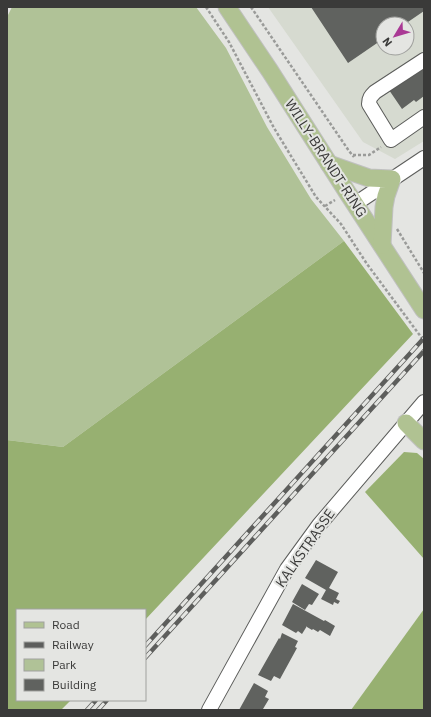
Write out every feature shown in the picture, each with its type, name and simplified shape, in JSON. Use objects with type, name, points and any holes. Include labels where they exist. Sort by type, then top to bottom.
[{"type":"main road","name":"WILLY-BRANDT-RING","points":[[227,7],[274,77],[424,310]]},
{"type":"main road","points":[[329,164],[369,178],[392,179],[384,207],[382,245]]},
{"type":"main road","points":[[406,423],[424,441]]},
{"type":"street","points":[[424,60],[375,92],[370,96],[368,104],[391,140],[424,117]]},
{"type":"street","points":[[355,204],[424,158]]},
{"type":"street","name":"KALKSTRASSE","points":[[209,710],[287,569],[319,525],[424,402]]},
{"type":"path","points":[[206,7],[229,42],[274,128],[316,197],[341,224],[367,264],[424,341]]},
{"type":"path","points":[[251,7],[344,145],[356,158]]},
{"type":"path","points":[[352,154],[369,155],[391,140]]},
{"type":"path","points":[[395,226],[424,273]]},
{"type":"shaded area","points":[[268,7],[424,7],[424,141],[395,159],[363,142]]},
{"type":"green space","points":[[12,7],[196,7],[226,48],[267,127],[311,199],[344,241],[63,447],[7,440],[7,17]]},
{"type":"green space","points":[[344,241],[413,334],[146,619],[146,609],[16,609],[16,701],[70,701],[61,710],[7,710],[7,440],[63,447]]},
{"type":"green space","points":[[404,452],[417,453],[424,459],[424,559],[365,492]]},
{"type":"green space","points":[[424,609],[424,710],[351,710]]},
{"type":"building","points":[[311,7],[424,7],[424,11],[415,17],[375,16],[375,44],[348,63]]},
{"type":"building","points":[[424,67],[424,96],[416,102],[414,100],[402,109],[389,90]]},
{"type":"building","points":[[316,560],[338,572],[329,588],[339,593],[336,599],[340,601],[338,604],[334,602],[333,605],[321,599],[326,590],[305,578]]},
{"type":"building","points":[[302,584],[319,594],[312,605],[309,604],[305,610],[292,602]]},
{"type":"building","points":[[293,604],[335,626],[330,636],[320,630],[318,632],[313,629],[312,630],[307,626],[302,634],[298,631],[296,633],[282,625]]},
{"type":"building","points":[[282,633],[298,641],[295,647],[297,648],[280,679],[274,676],[271,681],[258,675],[279,638],[280,639]]},
{"type":"building","points":[[254,683],[268,691],[265,697],[269,699],[263,710],[239,710]]},
{"type":"railway","points":[[146,645],[424,338]]},
{"type":"railway","points":[[146,657],[424,351]]},
{"type":"railway","points":[[87,710],[95,701]]},
{"type":"railway","points":[[98,710],[106,701]]}]
